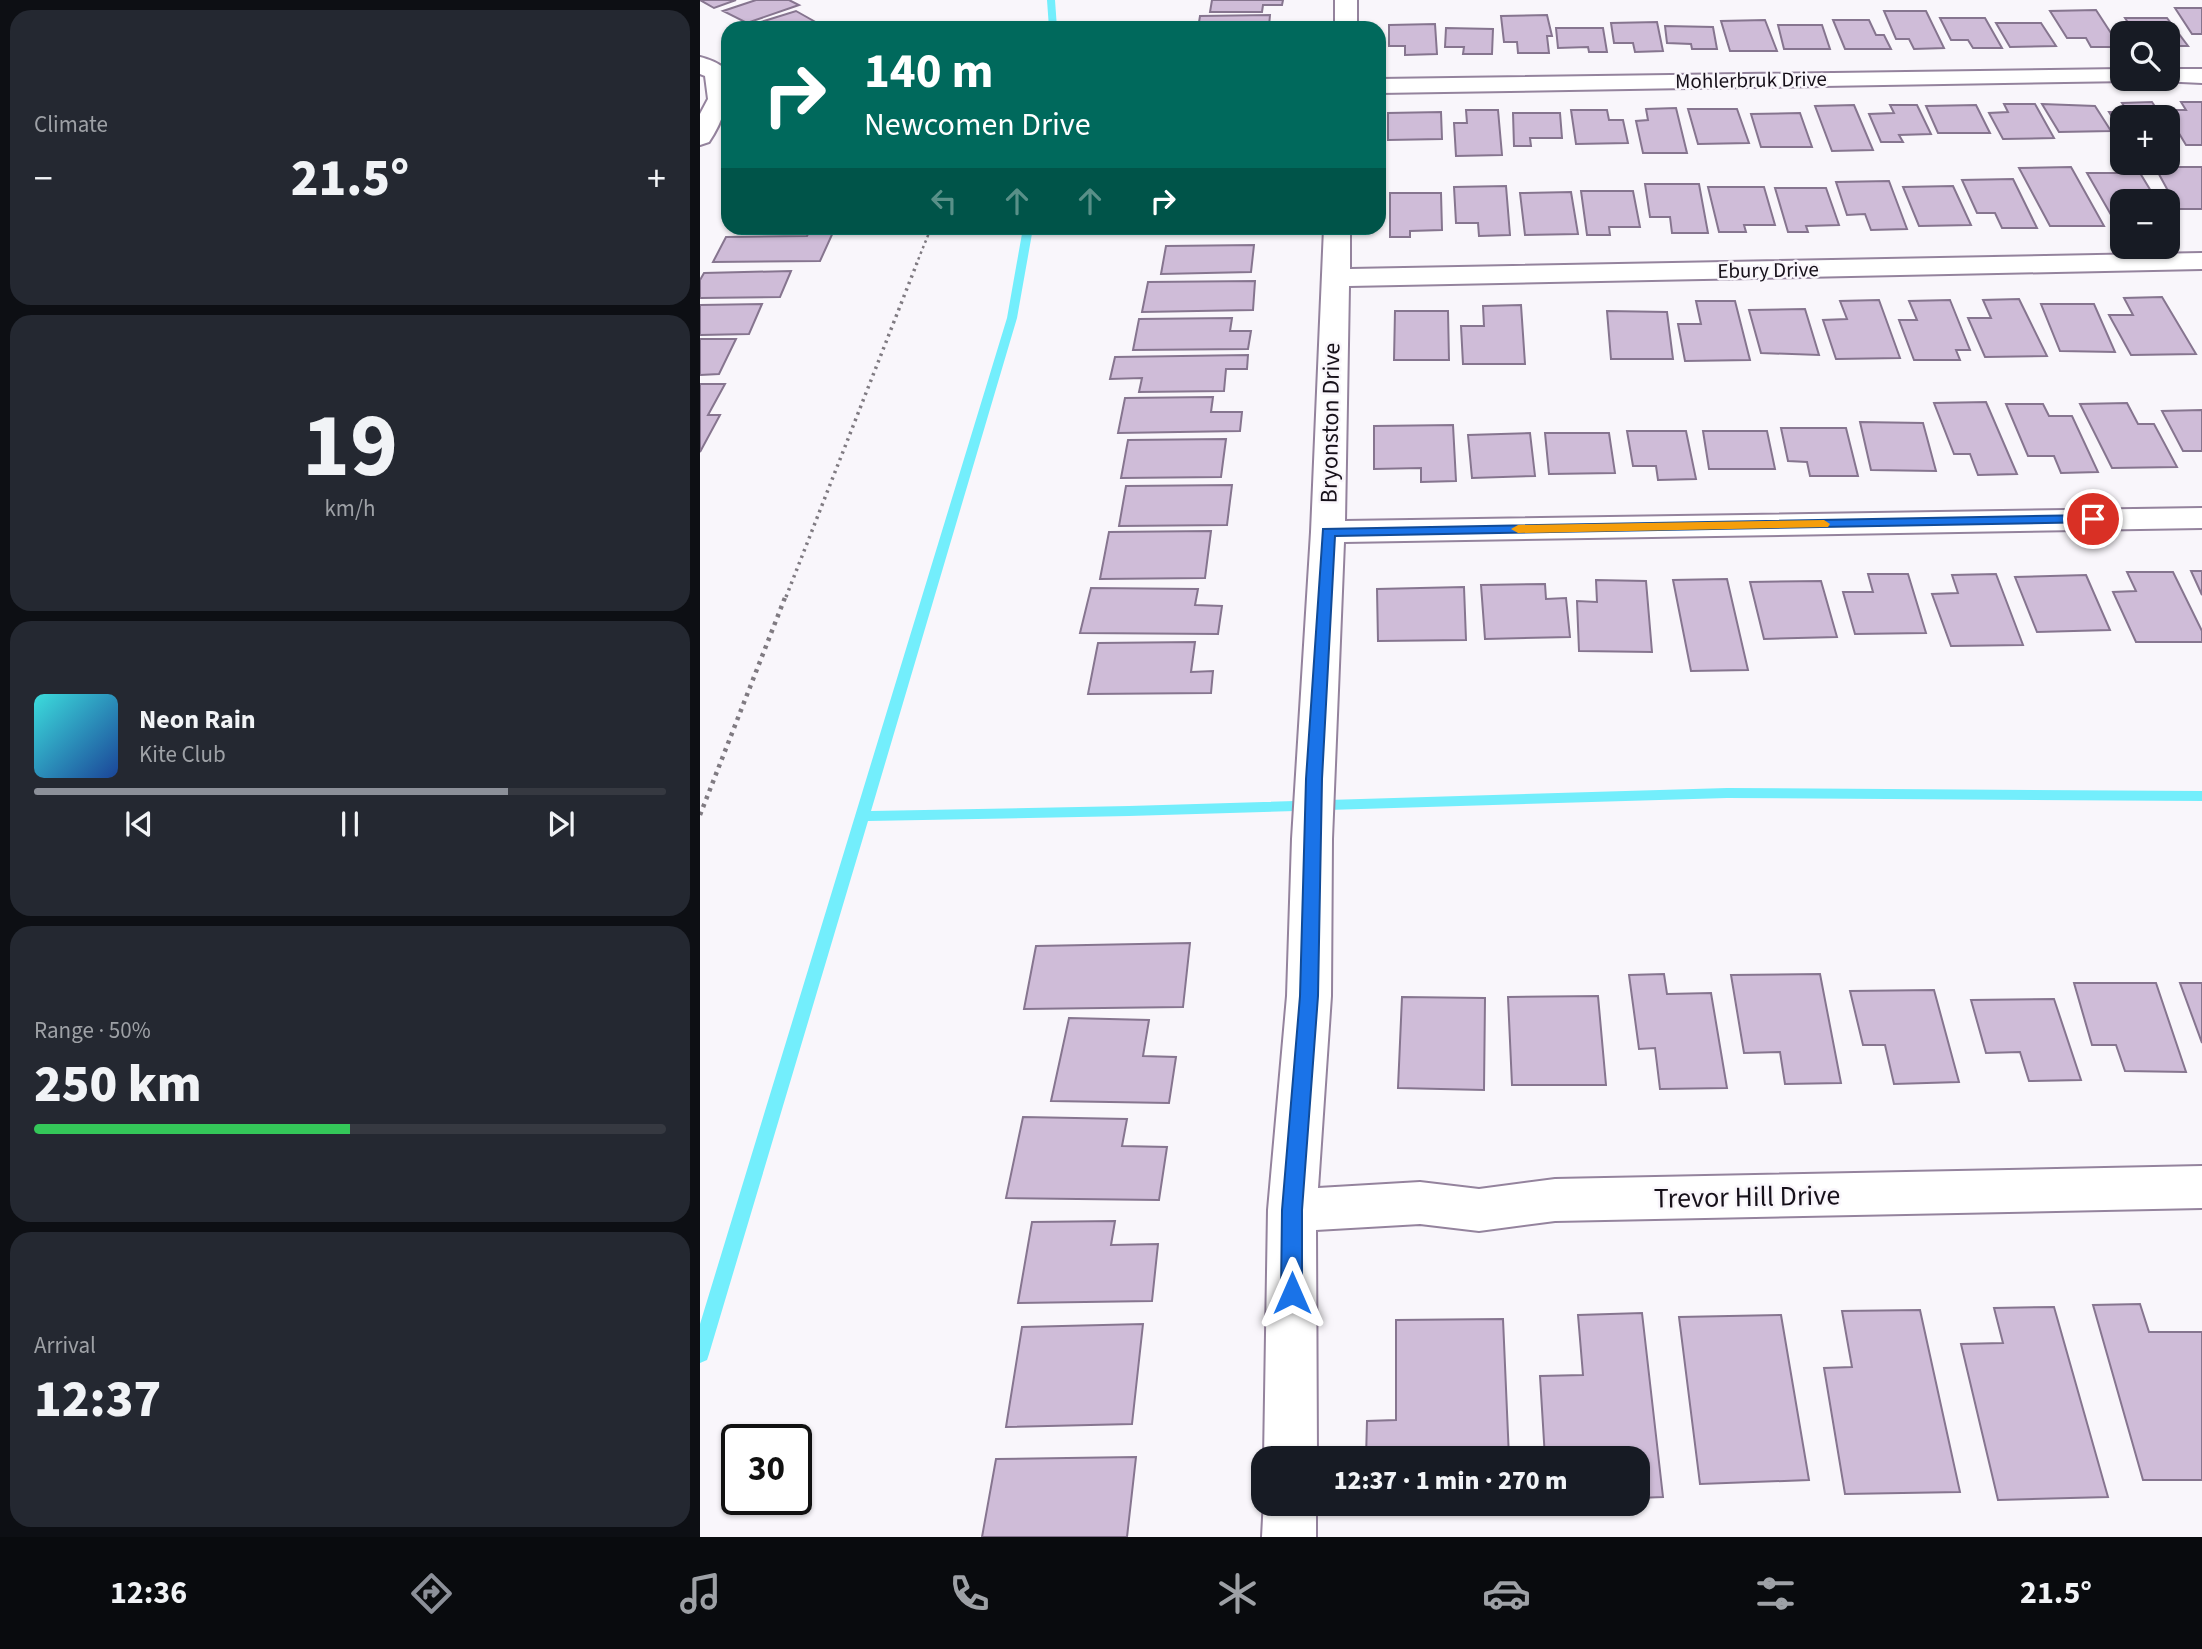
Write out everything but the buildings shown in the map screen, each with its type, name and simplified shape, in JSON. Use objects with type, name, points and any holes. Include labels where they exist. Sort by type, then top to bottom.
[{"type":"street","points":[[1346,0],[1346,21]]},
{"type":"street","points":[[700,64],[716,73],[720,99],[700,137]]},
{"type":"street","name":"Mohlerbruk Drive","points":[[1386,86],[2110,76]]},
{"type":"street","points":[[2180,76],[2202,76]]},
{"type":"street","name":"Bryonston Drive","points":[[1290,1446],[1292,1210],[1309,996],[1314,779],[1328,532],[1337,235]]},
{"type":"street","name":"Ebury Drive","points":[[1334,278],[2202,261]]},
{"type":"street","points":[[1328,532],[2202,517]]},
{"type":"street","name":"Trevor Hill Drive","points":[[1292,1210],[1420,1203],[1479,1210],[1555,1200],[2202,1187]]},
{"type":"street","points":[[1289,1516],[1289,1537]]},
{"type":"path","points":[[700,816],[928,235]]},
{"type":"waterway","points":[[1051,0],[1052,21]]},
{"type":"waterway","points":[[862,816],[1012,318],[1027,235]]},
{"type":"waterway","points":[[862,816],[1727,793],[2202,796]]},
{"type":"waterway","points":[[700,1354],[862,816]]},
{"type":"slow traffic","points":[[1518,529],[1824,524]]},
{"type":"route","points":[[1292,1293],[1292,1210],[1309,996],[1314,779],[1328,532],[2093,519]]}]
